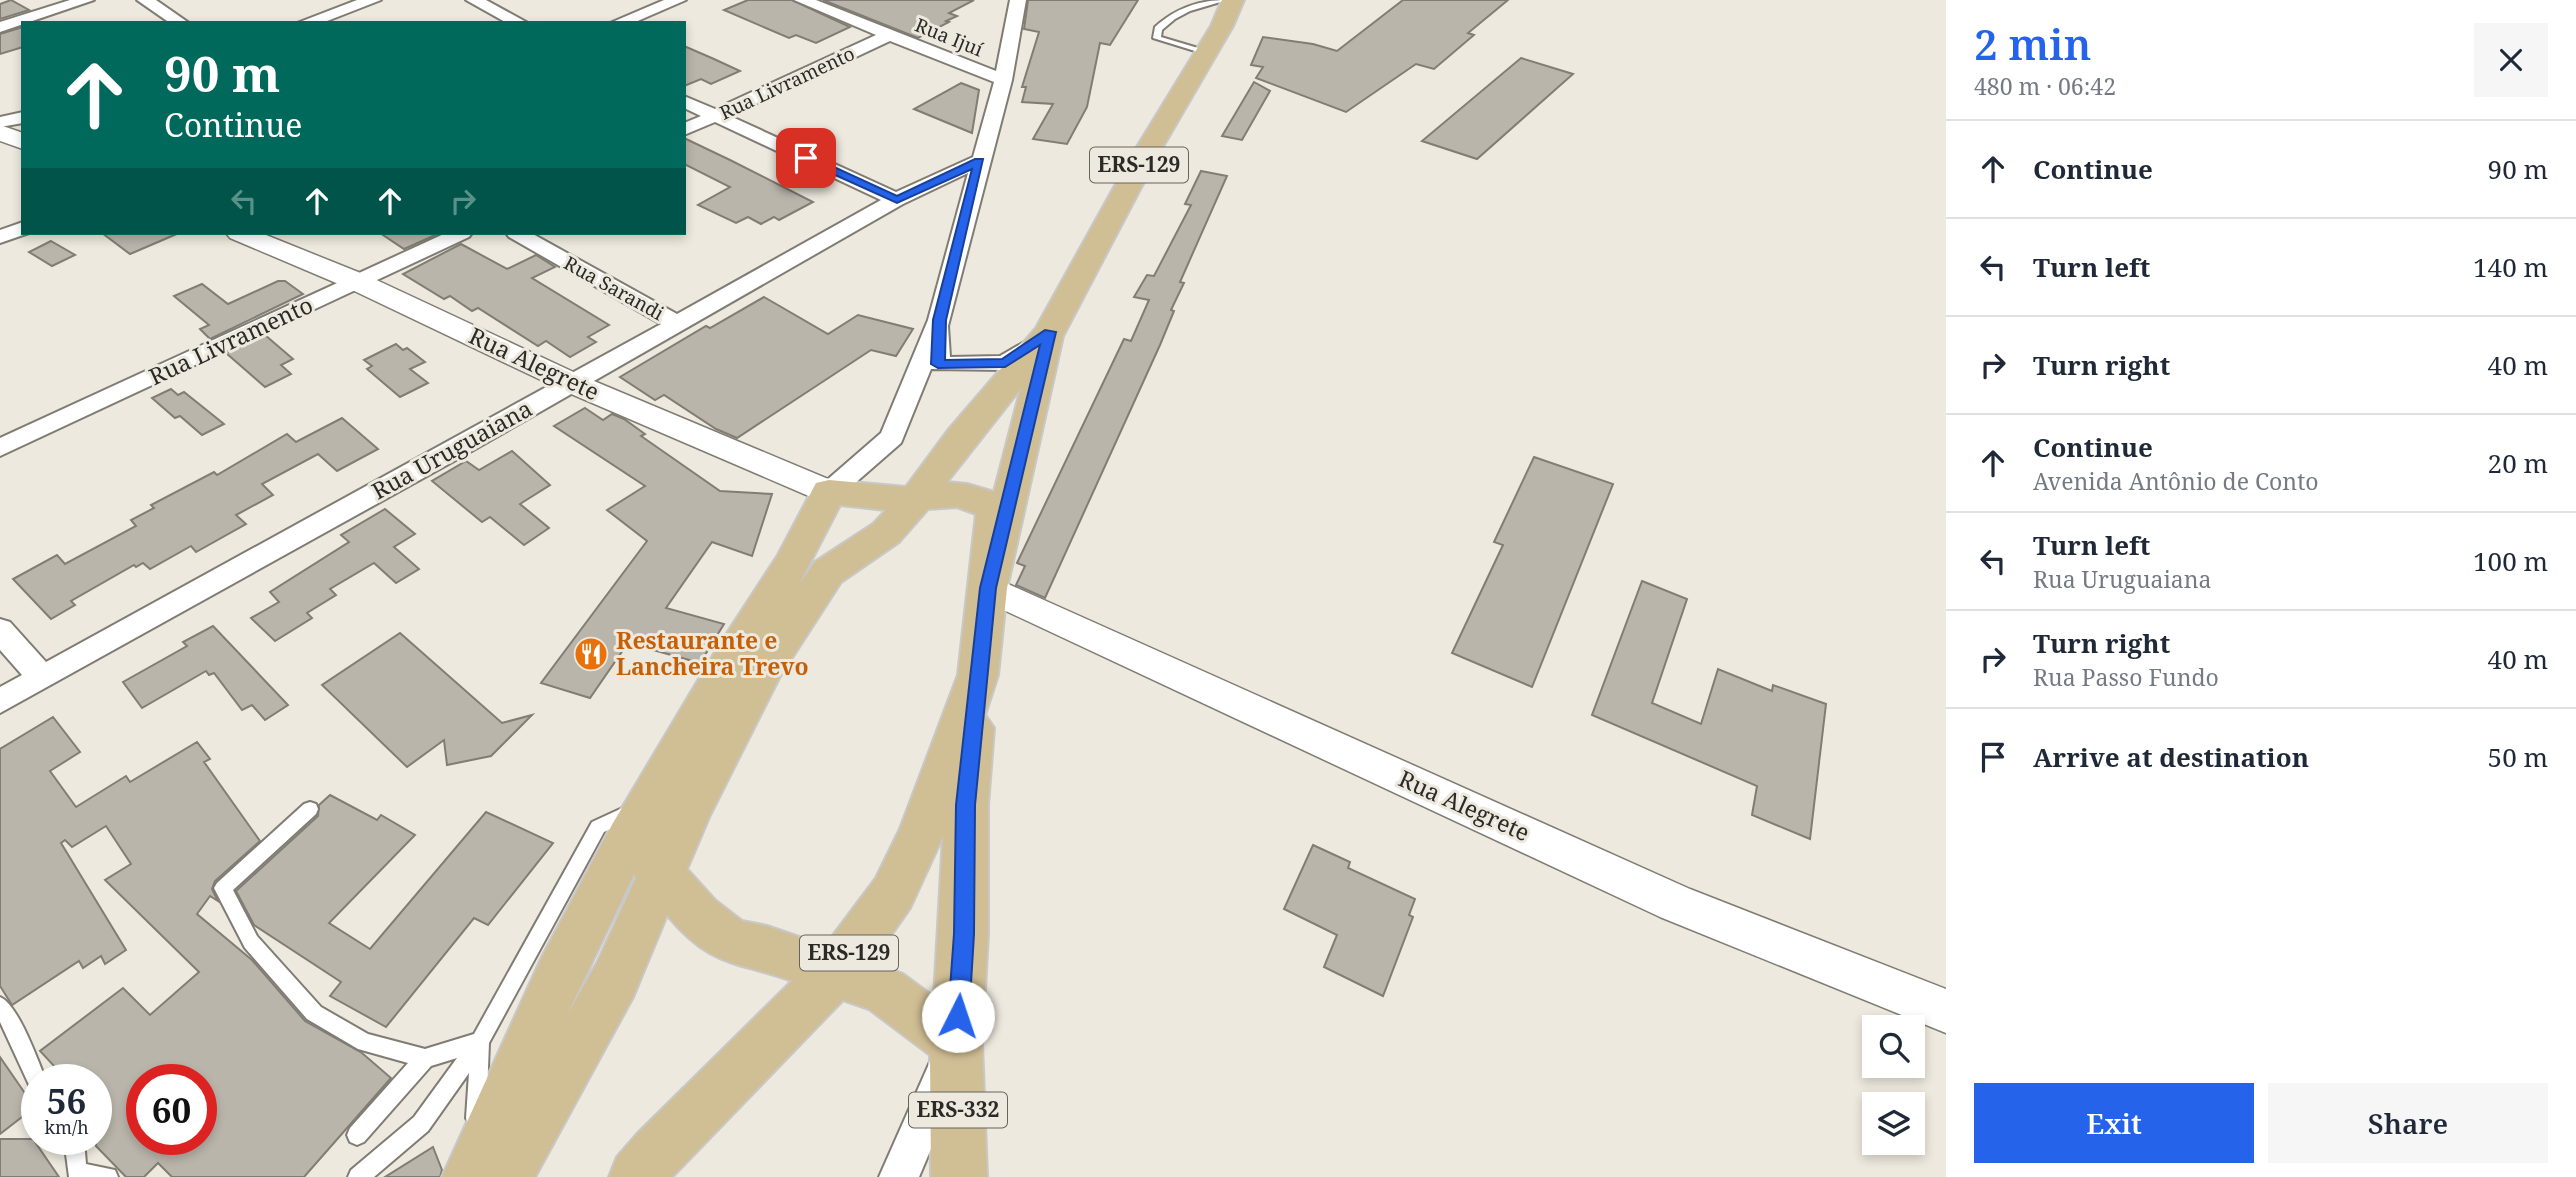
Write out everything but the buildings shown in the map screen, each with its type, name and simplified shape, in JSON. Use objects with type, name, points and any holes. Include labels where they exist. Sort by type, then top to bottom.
[{"type":"main road","name":"ERS-129","points":[[482,1176],[615,980],[646,837],[828,572],[886,533],[915,500],[961,437],[1050,332],[1144,155],[1205,54],[1233,0]]},
{"type":"main road","name":"ERS-129","points":[[637,1177],[656,1153],[834,974],[893,893],[922,832],[978,675],[988,588],[1050,332]]},
{"type":"main road","points":[[957,1043],[885,991],[767,949],[731,942],[698,916],[646,837],[732,658],[794,561],[829,492],[915,500],[925,496],[966,495],[983,499],[995,510],[988,588]]},
{"type":"main road","name":"ERS-332","points":[[960,1177],[957,1043],[964,934],[966,805],[978,675]]},
{"type":"street","points":[[0,27],[86,0]]},
{"type":"street","points":[[145,0],[178,21]]},
{"type":"street","points":[[311,21],[373,0]]},
{"type":"street","points":[[474,0],[516,21]]},
{"type":"street","points":[[623,21],[678,0]]},
{"type":"street","name":"Rua Ijuí","points":[[802,0],[1003,80]]},
{"type":"street","points":[[892,437],[939,320],[979,161],[1003,80],[1018,0]]},
{"type":"street","name":"Rua Livramento","points":[[686,129],[890,35]]},
{"type":"street","points":[[686,102],[897,200]]},
{"type":"street","points":[[0,122],[21,117]]},
{"type":"street","points":[[0,132],[21,141]]},
{"type":"street","name":"Rua Uruguaiana","points":[[0,701],[897,200],[979,161]]},
{"type":"street","points":[[0,237],[21,229]]},
{"type":"street","name":"Rua Alegrete","points":[[244,235],[358,282],[572,383],[829,492]]},
{"type":"street","name":"Rua Livramento","points":[[0,448],[458,235]]},
{"type":"street","name":"Rua Sarandi","points":[[520,235],[676,323]]},
{"type":"street","points":[[829,492],[892,437],[933,386],[938,364],[939,320]]},
{"type":"street","points":[[938,364],[1005,363],[1050,332]]},
{"type":"street","name":"Rua Alegrete","points":[[988,588],[1675,903],[1946,1010]]},
{"type":"street","points":[[0,630],[42,678]]},
{"type":"street","points":[[899,1177],[957,1043]]},
{"type":"lane","points":[[1205,54],[1157,38],[1158,29],[1169,17],[1184,10],[1223,0]]},
{"type":"lane","points":[[310,809],[223,888],[251,942],[314,1013],[366,1042],[425,1058]]},
{"type":"lane","points":[[358,1177],[421,1124],[480,1041],[598,827],[646,837]]},
{"type":"lane","points":[[0,1006],[30,1064]]},
{"type":"lane","points":[[357,1135],[425,1058],[480,1041]]},
{"type":"lane","points":[[480,1041],[482,1176]]},
{"type":"lane","points":[[75,1155],[77,1173],[108,1177]]},
{"type":"place","name":"Restaurante e Lancheira Trevo","points":[[591,654]]},
{"type":"route","points":[[806,158],[897,200],[979,161],[939,320],[938,364],[1005,363],[1050,332],[988,588],[966,805],[964,934],[958,1016]]}]
